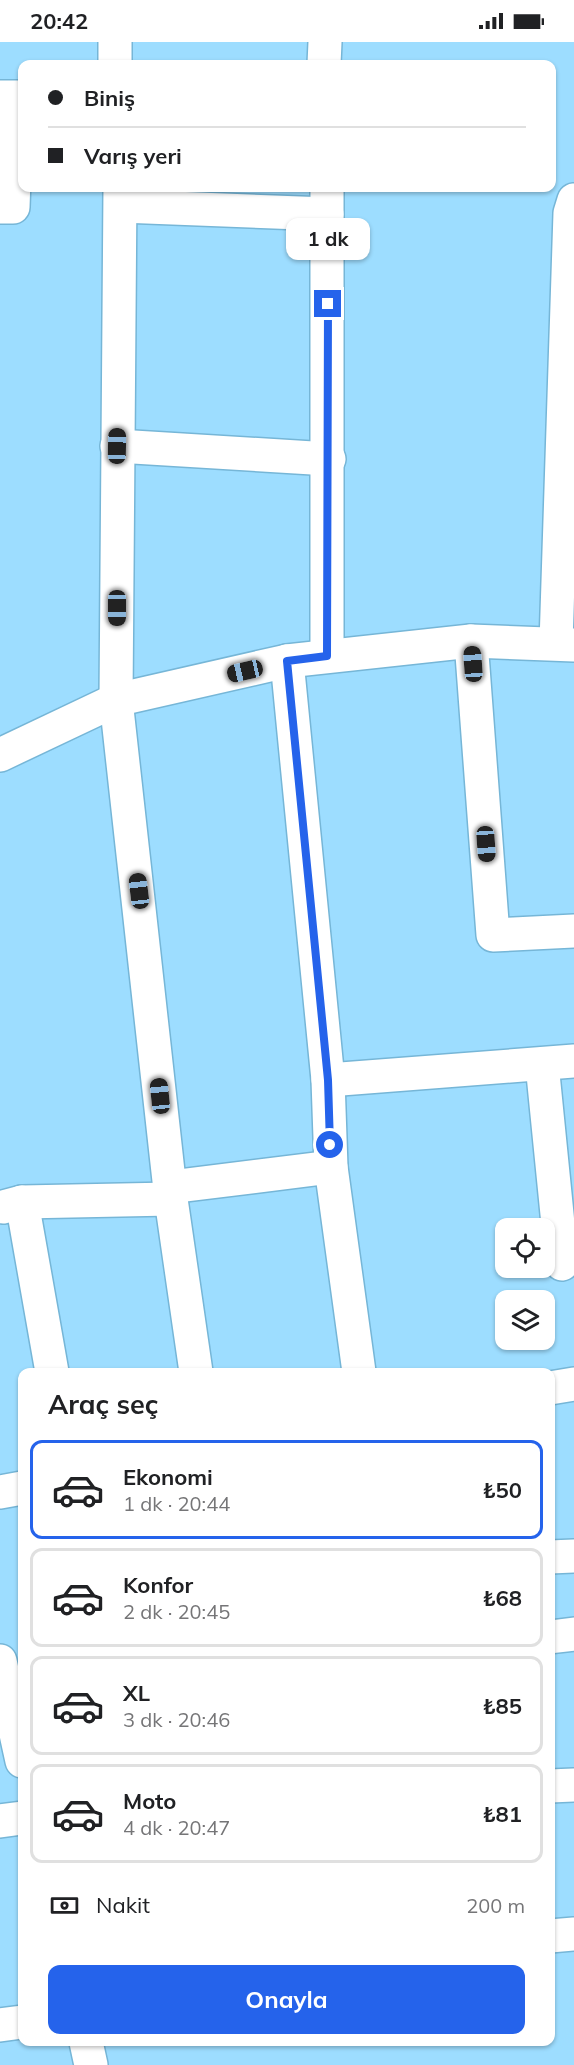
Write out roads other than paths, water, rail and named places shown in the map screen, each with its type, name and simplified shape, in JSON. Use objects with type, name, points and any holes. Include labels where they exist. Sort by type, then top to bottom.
[{"type":"street","points":[[115,42],[116,60]]},
{"type":"street","points":[[324,60],[325,42]]},
{"type":"street","points":[[0,97],[17,97],[13,207],[0,207]]},
{"type":"street","points":[[195,1368],[171,1193],[116,700],[121,197],[327,201],[327,656]]},
{"type":"street","points":[[0,755],[116,700],[287,661],[471,641],[565,644],[570,224],[574,200]]},
{"type":"street","points":[[117,446],[328,459]]},
{"type":"street","points":[[471,641],[493,935],[574,931]]},
{"type":"street","points":[[287,661],[328,1080],[331,1167],[357,1368]]},
{"type":"street","points":[[328,1080],[574,1060]]},
{"type":"street","points":[[542,1064],[562,1264]]},
{"type":"street","points":[[51,1368],[11,1205],[171,1193],[331,1167]]},
{"type":"street","points":[[555,1387],[574,1384]]},
{"type":"street","points":[[0,1492],[18,1489]]},
{"type":"street","points":[[555,1557],[574,1556]]},
{"type":"street","points":[[555,1636],[574,1634]]},
{"type":"street","points":[[0,1661],[18,1743]]},
{"type":"street","points":[[555,1786],[574,1785]]},
{"type":"street","points":[[0,1821],[18,1819]]},
{"type":"street","points":[[555,1935],[574,1934]]},
{"type":"street","points":[[0,2025],[18,2023]]},
{"type":"street","points":[[87,2046],[91,2065]]}]
